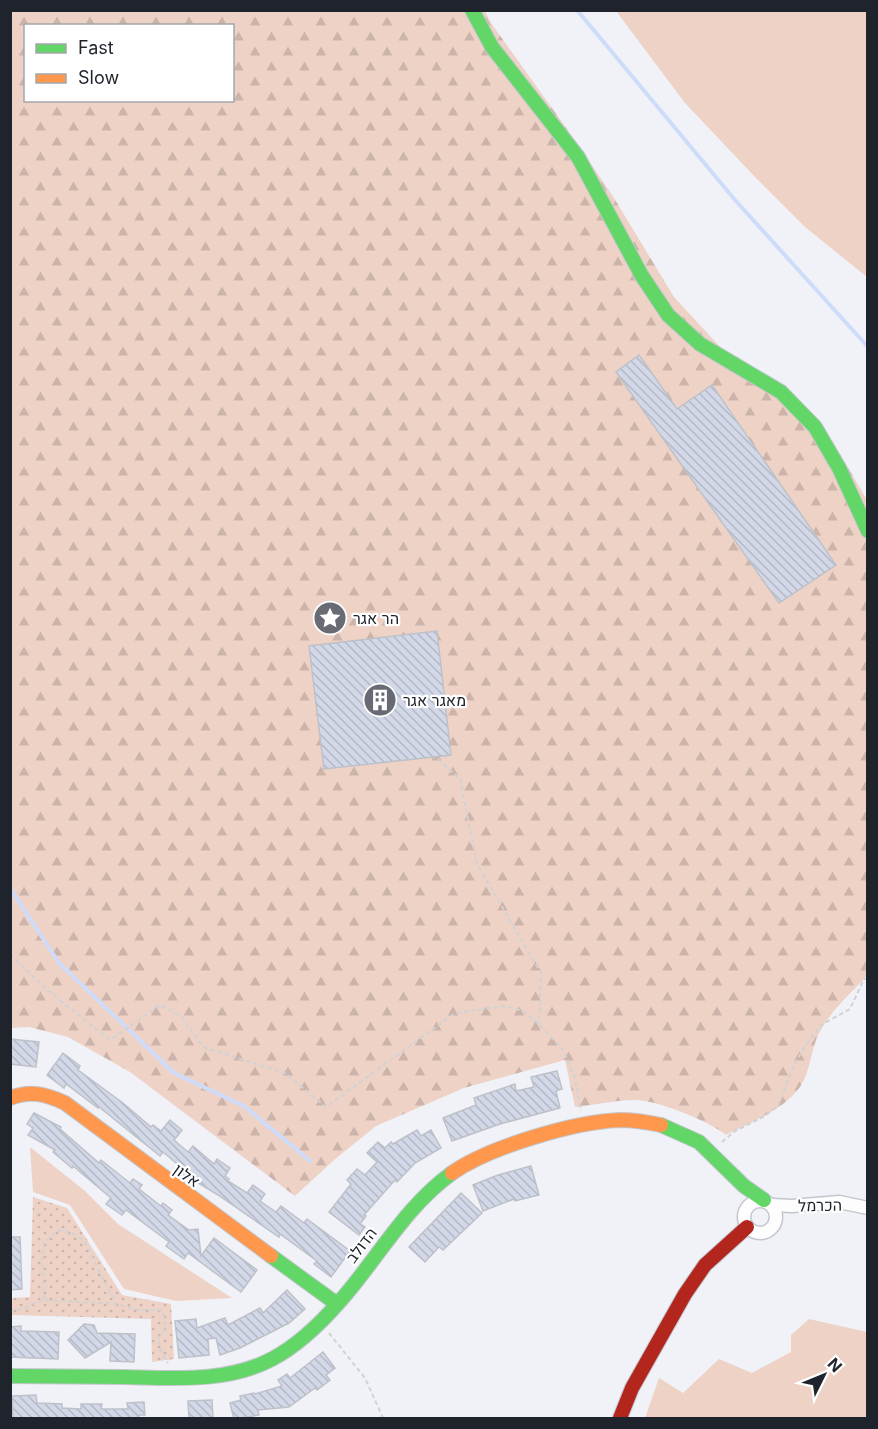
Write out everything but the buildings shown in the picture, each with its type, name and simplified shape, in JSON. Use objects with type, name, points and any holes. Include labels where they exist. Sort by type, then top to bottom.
[{"type":"street","points":[[472,10],[492,47],[578,157],[642,276],[668,315],[700,344],[782,392],[815,427],[839,468],[867,531]]},
{"type":"street","name":"אלון","points":[[10,1098],[35,1093],[51,1096],[65,1103],[167,1181],[337,1304]]},
{"type":"street","name":"הדולב","points":[[10,1376],[216,1376],[271,1360],[294,1346],[321,1323],[400,1221],[444,1179],[466,1164],[517,1142],[583,1125],[628,1119],[652,1121],[694,1138],[744,1186],[768,1203]]},
{"type":"street","name":"הדולב","points":[[726,1167],[742,1191],[746,1220]]},
{"type":"street","name":"הכרמל","points":[[768,1203],[792,1206],[839,1202],[867,1208]]},
{"type":"street","points":[[620,1419],[632,1388],[685,1294],[705,1264],[746,1220],[750,1203],[768,1203],[776,1210],[776,1221],[770,1230],[757,1233],[746,1220]]},
{"type":"path","points":[[438,759],[460,779],[477,864],[542,973],[539,1024]]},
{"type":"path","points":[[10,954],[45,988],[110,1040],[160,1005],[181,1016],[203,1047],[285,1073],[326,1107],[454,1013],[504,1006],[522,1011],[539,1024],[563,1050],[575,1078],[583,1125]]},
{"type":"path","points":[[711,1152],[735,1131],[765,1116],[778,1106],[795,1063],[808,1042],[822,1025],[850,1009],[864,979],[867,979]]},
{"type":"path","points":[[44,1300],[42,1258],[44,1242],[59,1230],[72,1233],[84,1241],[116,1304]]},
{"type":"path","points":[[10,1310],[20,1311],[44,1300],[116,1304],[138,1310],[159,1310],[163,1313],[166,1327],[158,1339],[161,1352],[174,1377]]},
{"type":"path","points":[[321,1323],[341,1345],[365,1378],[383,1419]]},
{"type":"green space","points":[[10,11],[485,11],[491,23],[614,198],[674,297],[722,349],[833,442],[867,500],[867,976],[838,1006],[820,1031],[804,1080],[796,1092],[772,1111],[726,1135],[682,1112],[645,1101],[620,1101],[575,1107],[565,1060],[464,1088],[376,1126],[295,1196],[130,1072],[68,1037],[29,1027],[11,1028]]},
{"type":"green space","points":[[616,11],[867,11],[867,277],[805,227],[685,103]]},
{"type":"green space","points":[[30,1147],[85,1191],[118,1224],[232,1298],[176,1301],[124,1289],[70,1205],[33,1192]]},
{"type":"green space","points":[[33,1197],[67,1208],[122,1295],[171,1304],[174,1359],[152,1362],[151,1319],[11,1315],[11,1298],[30,1297]]},
{"type":"green space","points":[[809,1319],[867,1332],[867,1418],[645,1418],[659,1378],[683,1393],[719,1359],[752,1373],[791,1352],[791,1335]]},
{"type":"waterway","points":[[577,10],[735,200],[868,347]]},
{"type":"waterway","points":[[10,888],[59,963],[174,1073],[244,1106],[310,1161]]},
{"type":"traffic: fast","points":[[472,10],[492,47],[578,157],[642,276],[668,315],[700,344],[781,392],[815,427],[839,468],[868,531]]},
{"type":"traffic: fast","points":[[661,1125],[699,1142],[744,1186],[764,1200]]},
{"type":"traffic: fast","points":[[10,1376],[200,1377],[218,1376],[255,1367],[282,1353],[326,1317],[406,1217],[435,1186],[452,1173]]},
{"type":"traffic: fast","points":[[271,1256],[337,1304]]},
{"type":"traffic: slow","points":[[10,1098],[24,1094],[38,1094],[65,1103],[271,1256]]},
{"type":"traffic: slow","points":[[452,1173],[468,1163],[509,1145],[579,1125],[619,1120],[661,1125]]},
{"type":"traffic: jam","points":[[620,1418],[632,1388],[685,1294],[705,1265],[747,1227]]},
{"type":"place","name":"הר אגר","points":[[330,618]]},
{"type":"place","name":"מאגר אגר","points":[[380,700]]}]
